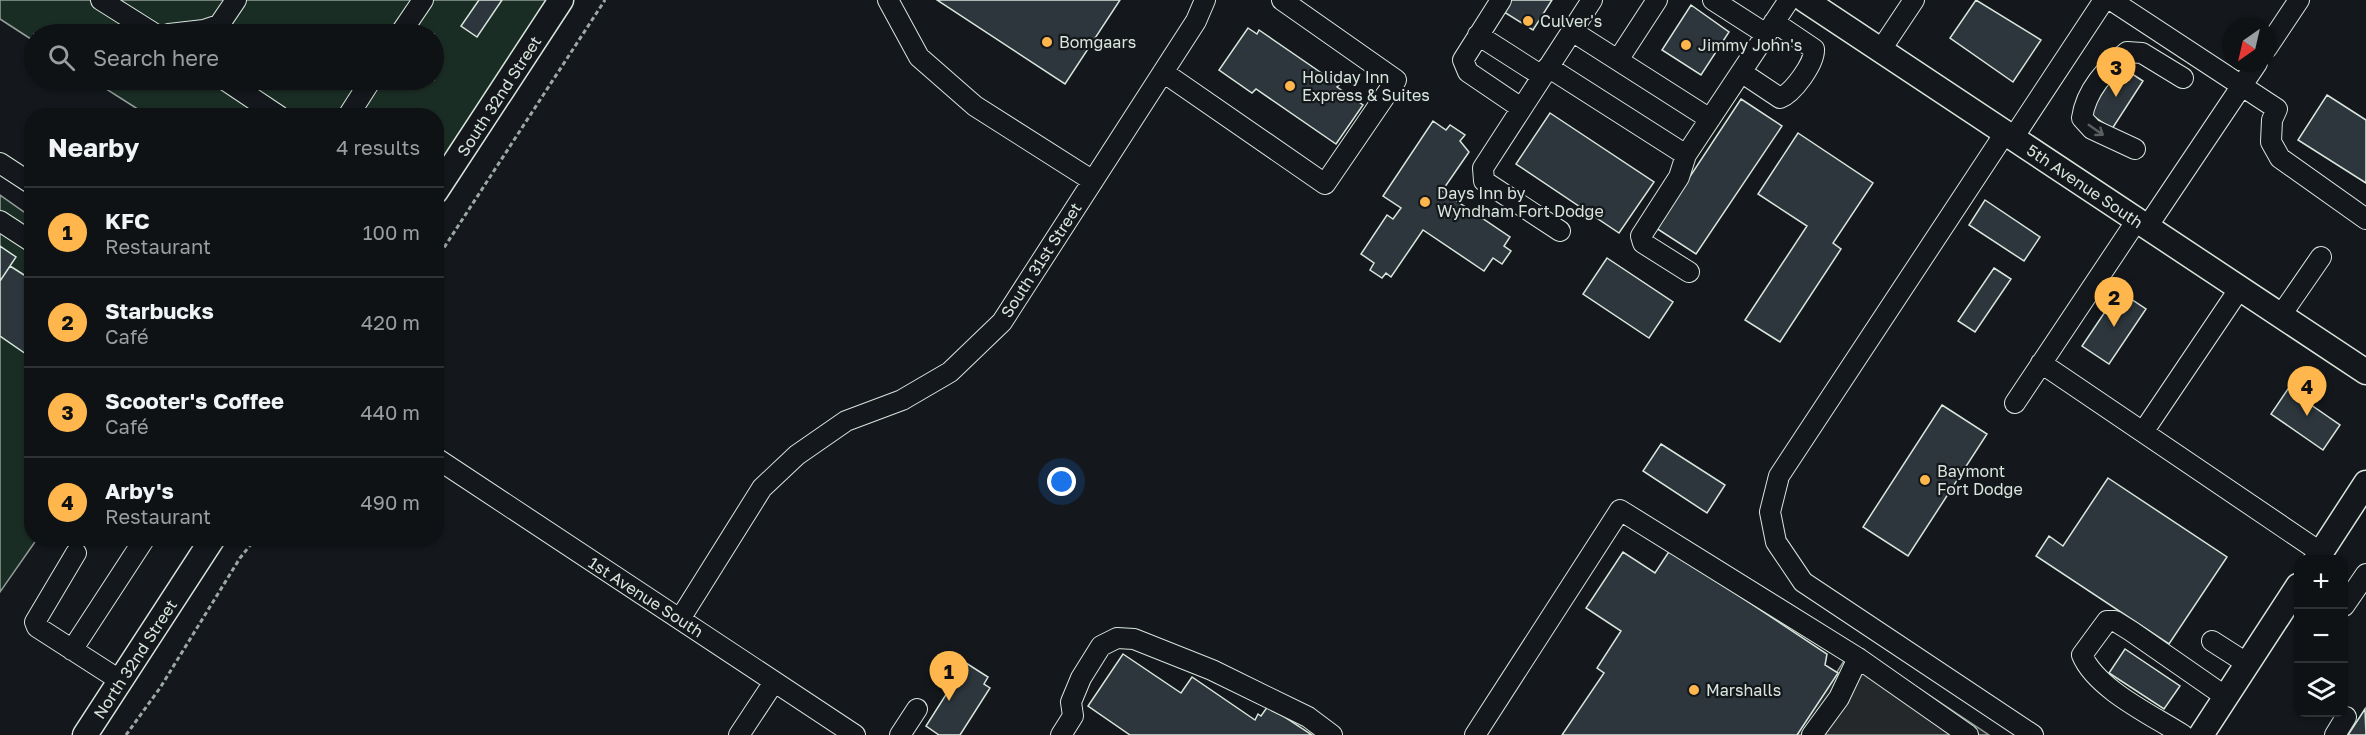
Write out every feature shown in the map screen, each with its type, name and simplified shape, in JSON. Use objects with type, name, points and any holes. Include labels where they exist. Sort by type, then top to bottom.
[{"type":"main road","name":"South 32nd Street","points":[[444,179],[561,0]]},
{"type":"main road","name":"5th Avenue South","points":[[1805,0],[2366,372]]},
{"type":"main road","points":[[2319,555],[2366,483]]},
{"type":"main road","name":"North 32nd Street","points":[[85,735],[208,546]]},
{"type":"main road","points":[[2201,735],[2294,594]]},
{"type":"street","points":[[220,24],[236,0]]},
{"type":"street","points":[[407,24],[423,0]]},
{"type":"street","points":[[888,0],[919,57],[975,106],[1093,181]]},
{"type":"street","name":"South 31st Street","points":[[680,619],[762,488],[797,455],[846,421],[902,400],[950,372],[1002,322],[1196,21],[1205,0]]},
{"type":"street","points":[[1163,72],[1325,184],[1396,80],[1282,0]]},
{"type":"street","points":[[1501,0],[1463,60],[1468,72],[1521,108]]},
{"type":"street","points":[[1560,231],[1484,181],[1483,168],[1592,0]]},
{"type":"street","points":[[1618,60],[1657,0]]},
{"type":"street","points":[[1713,0],[1814,49],[1814,57],[1789,95],[1780,98],[1741,72]]},
{"type":"street","points":[[1689,272],[1643,243],[1641,236],[1679,177],[1686,155],[1789,0]]},
{"type":"street","points":[[1880,51],[1914,0]]},
{"type":"street","points":[[2033,735],[1803,582],[1776,542],[1770,512],[1779,476],[2009,135],[2104,0]]},
{"type":"street","points":[[2111,0],[2277,109],[2272,120],[2271,142],[2280,158],[2366,219]]},
{"type":"street","points":[[2276,34],[2299,0]]},
{"type":"street","points":[[104,1],[140,24]]},
{"type":"street","points":[[1572,31],[1710,119]]},
{"type":"street","points":[[1478,35],[1545,71],[1686,155]]},
{"type":"street","points":[[2135,149],[2101,134],[2082,118],[2083,109],[2096,83],[2112,64],[2127,52],[2142,52],[2182,78]]},
{"type":"street","points":[[2015,402],[2251,72]]},
{"type":"street","points":[[240,90],[267,108]]},
{"type":"street","points":[[353,108],[365,90]]},
{"type":"street","points":[[0,163],[24,179]]},
{"type":"street","points":[[0,220],[24,236]]},
{"type":"street","points":[[2281,315],[2321,257]]},
{"type":"street","points":[[2143,432],[2240,288]]},
{"type":"street","points":[[2041,363],[2317,555]]},
{"type":"street","name":"1st Avenue South","points":[[444,463],[855,735]]},
{"type":"street","points":[[1475,735],[1620,510],[1858,658],[1968,735]]},
{"type":"street","points":[[72,650],[140,546]]},
{"type":"street","points":[[76,553],[35,622],[37,627],[121,681]]},
{"type":"street","points":[[2348,599],[2366,574]]},
{"type":"street","points":[[2183,735],[2101,682],[2085,664],[2082,655],[2107,621],[2115,621],[2131,631],[2226,698]]},
{"type":"street","points":[[1061,735],[1073,717],[1071,702],[1081,678],[1101,646],[1117,638],[1134,639],[1212,670],[1308,717],[1332,735]]},
{"type":"street","points":[[2212,641],[2248,664]]},
{"type":"street","points":[[1812,735],[1839,698],[1858,658]]},
{"type":"street","points":[[740,735],[774,682]]},
{"type":"street","points":[[900,735],[917,709]]},
{"type":"street","points":[[2335,735],[2346,717]]},
{"type":"path","points":[[444,248],[605,0]]},
{"type":"path","points":[[126,735],[250,546]]},
{"type":"green space","points":[[0,0],[561,0],[444,180],[444,108],[136,108],[108,90],[444,90],[444,24],[24,24],[24,35],[0,19]]},
{"type":"green space","points":[[0,195],[24,212],[24,546],[32,546],[0,592]]},
{"type":"shaded area","points":[[1854,645],[1989,735],[1797,735]]},
{"type":"building","points":[[479,0],[502,0],[477,37],[461,26]]},
{"type":"building","name":"Bomgaars","points":[[937,0],[1120,0],[1065,84]]},
{"type":"building","name":"Culver's","points":[[1511,0],[1552,0],[1533,30],[1504,12]]},
{"type":"building","points":[[1976,0],[2041,40],[2013,82],[1950,38]]},
{"type":"building","points":[[1691,5],[1729,32],[1701,75],[1662,50]]},
{"type":"building","name":"Holiday Inn Express & Suites","points":[[1248,28],[1257,34],[1259,30],[1339,85],[1337,87],[1363,105],[1336,144],[1256,89],[1252,93],[1219,70]]},
{"type":"building","points":[[2120,66],[2143,81],[2112,129],[2089,113]]},
{"type":"building","points":[[2327,95],[2366,120],[2366,183],[2298,140]]},
{"type":"building","points":[[1741,99],[1782,126],[1696,254],[1656,228]]},
{"type":"building","points":[[1550,113],[1654,182],[1619,233],[1516,164]]},
{"type":"building","name":"Days Inn by Wyndham Fort Dodge","points":[[1433,121],[1446,130],[1450,125],[1465,135],[1460,141],[1469,152],[1442,191],[1510,237],[1504,246],[1511,251],[1502,264],[1493,258],[1484,271],[1423,230],[1391,277],[1386,273],[1382,278],[1370,270],[1374,263],[1361,254],[1387,215],[1393,219],[1401,208],[1383,196]]},
{"type":"building","points":[[1798,133],[1873,183],[1833,243],[1841,249],[1780,342],[1745,320],[1807,226],[1758,194]]},
{"type":"building","points":[[1985,200],[2040,237],[2024,261],[1969,225]]},
{"type":"building","points":[[0,246],[16,257],[0,281]]},
{"type":"building","points":[[1607,258],[1673,302],[1649,338],[1583,294]]},
{"type":"building","points":[[10,266],[24,275],[24,353],[0,336],[0,281]]},
{"type":"building","points":[[1994,268],[2011,279],[1975,332],[1958,321]]},
{"type":"building","points":[[2119,291],[2146,309],[2109,364],[2082,346]]},
{"type":"building","points":[[2288,389],[2340,425],[2323,450],[2271,414]]},
{"type":"building","name":"Baymont Fort Dodge","points":[[1942,405],[1987,434],[1908,556],[1863,527]]},
{"type":"building","points":[[1661,444],[1725,485],[1707,513],[1643,471]]},
{"type":"building","points":[[2108,478],[2227,557],[2169,644],[2036,556],[2049,536],[2063,546]]},
{"type":"building","points":[[1670,550],[1827,654],[1825,665],[1838,673],[1797,735],[1562,735],[1604,673],[1597,668],[1621,631],[1586,608],[1623,552],[1655,573]]},
{"type":"building","points":[[2125,649],[2180,686],[2164,709],[2109,673]]},
{"type":"building","points":[[1123,654],[1181,693],[1192,677],[1255,720],[1258,714],[1261,716],[1268,706],[1312,735],[1130,735],[1088,706]]},
{"type":"building","points":[[966,663],[988,677],[984,684],[990,688],[960,735],[939,735],[926,726]]},
{"type":"building","points":[[2365,709],[2366,735],[2348,735]]},
{"type":"place","name":"Culver's","points":[[1528,21]]},
{"type":"place","name":"Bomgaars","points":[[1047,42]]},
{"type":"place","name":"Jimmy John's","points":[[1686,45]]},
{"type":"place","name":"Holiday Inn Express & Suites","points":[[1290,86]]},
{"type":"place","name":"Scooter's Coffee","points":[[2116,97]]},
{"type":"place","name":"Days Inn by Wyndham Fort Dodge","points":[[1425,202]]},
{"type":"place","name":"Starbucks","points":[[2114,327]]},
{"type":"place","name":"Arby's","points":[[2307,416]]},
{"type":"place","name":"Baymont Fort Dodge","points":[[1925,480]]},
{"type":"place","name":"Marshalls","points":[[1694,690]]},
{"type":"place","name":"KFC","points":[[949,701]]}]
